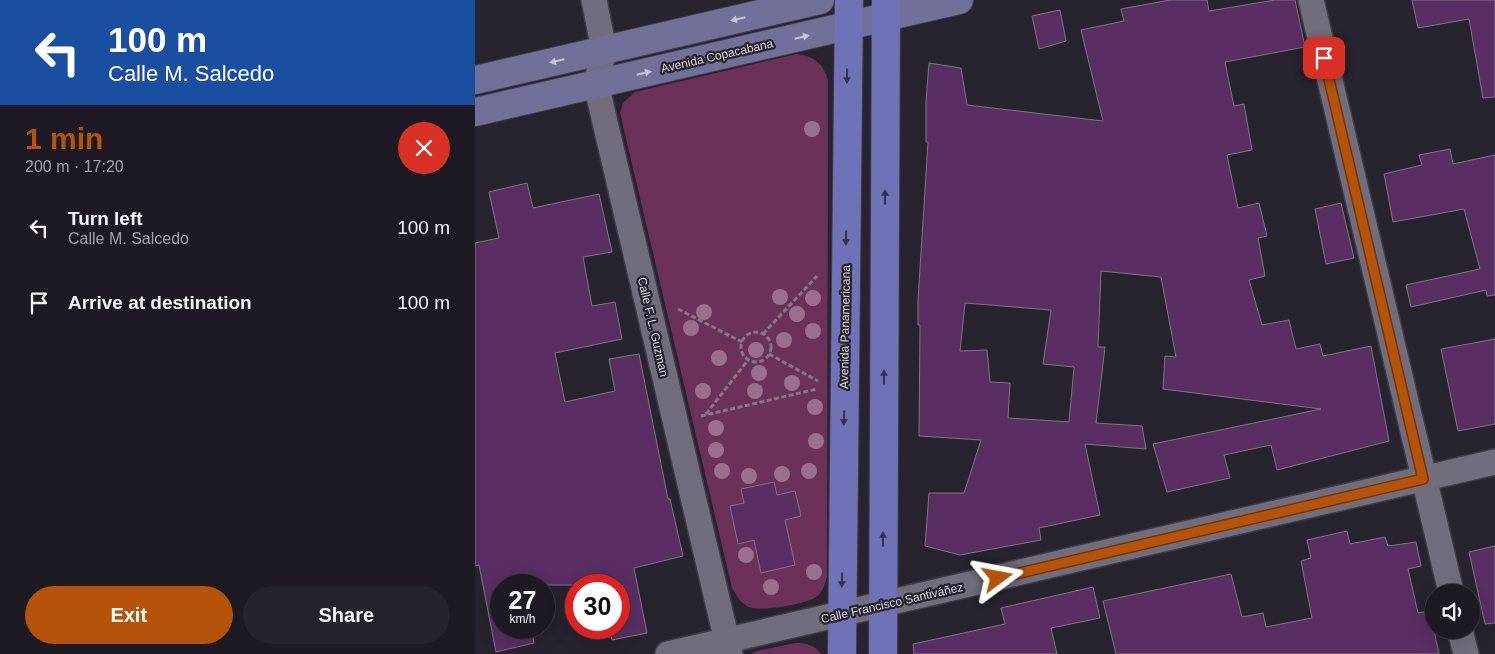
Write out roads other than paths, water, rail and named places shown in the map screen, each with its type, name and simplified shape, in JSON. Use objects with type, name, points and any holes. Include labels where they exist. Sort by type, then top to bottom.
[{"type":"main road","points":[[475,80],[820,0]]},
{"type":"main road","name":"Avenida Panamericana","points":[[843,654],[849,0]]},
{"type":"main road","name":"Avenida Copacabana","points":[[475,112],[848,27],[886,9],[959,0]]},
{"type":"main road","points":[[883,654],[886,9]]},
{"type":"street","name":"Calle F. L. Guzman","points":[[594,0],[604,50],[596,84],[728,647]]},
{"type":"street","points":[[1311,0],[1449,584]]},
{"type":"street","name":"Calle Francisco Santiváñez","points":[[667,654],[728,647],[842,615],[1495,462]]},
{"type":"street","points":[[1462,639],[1466,654]]}]
